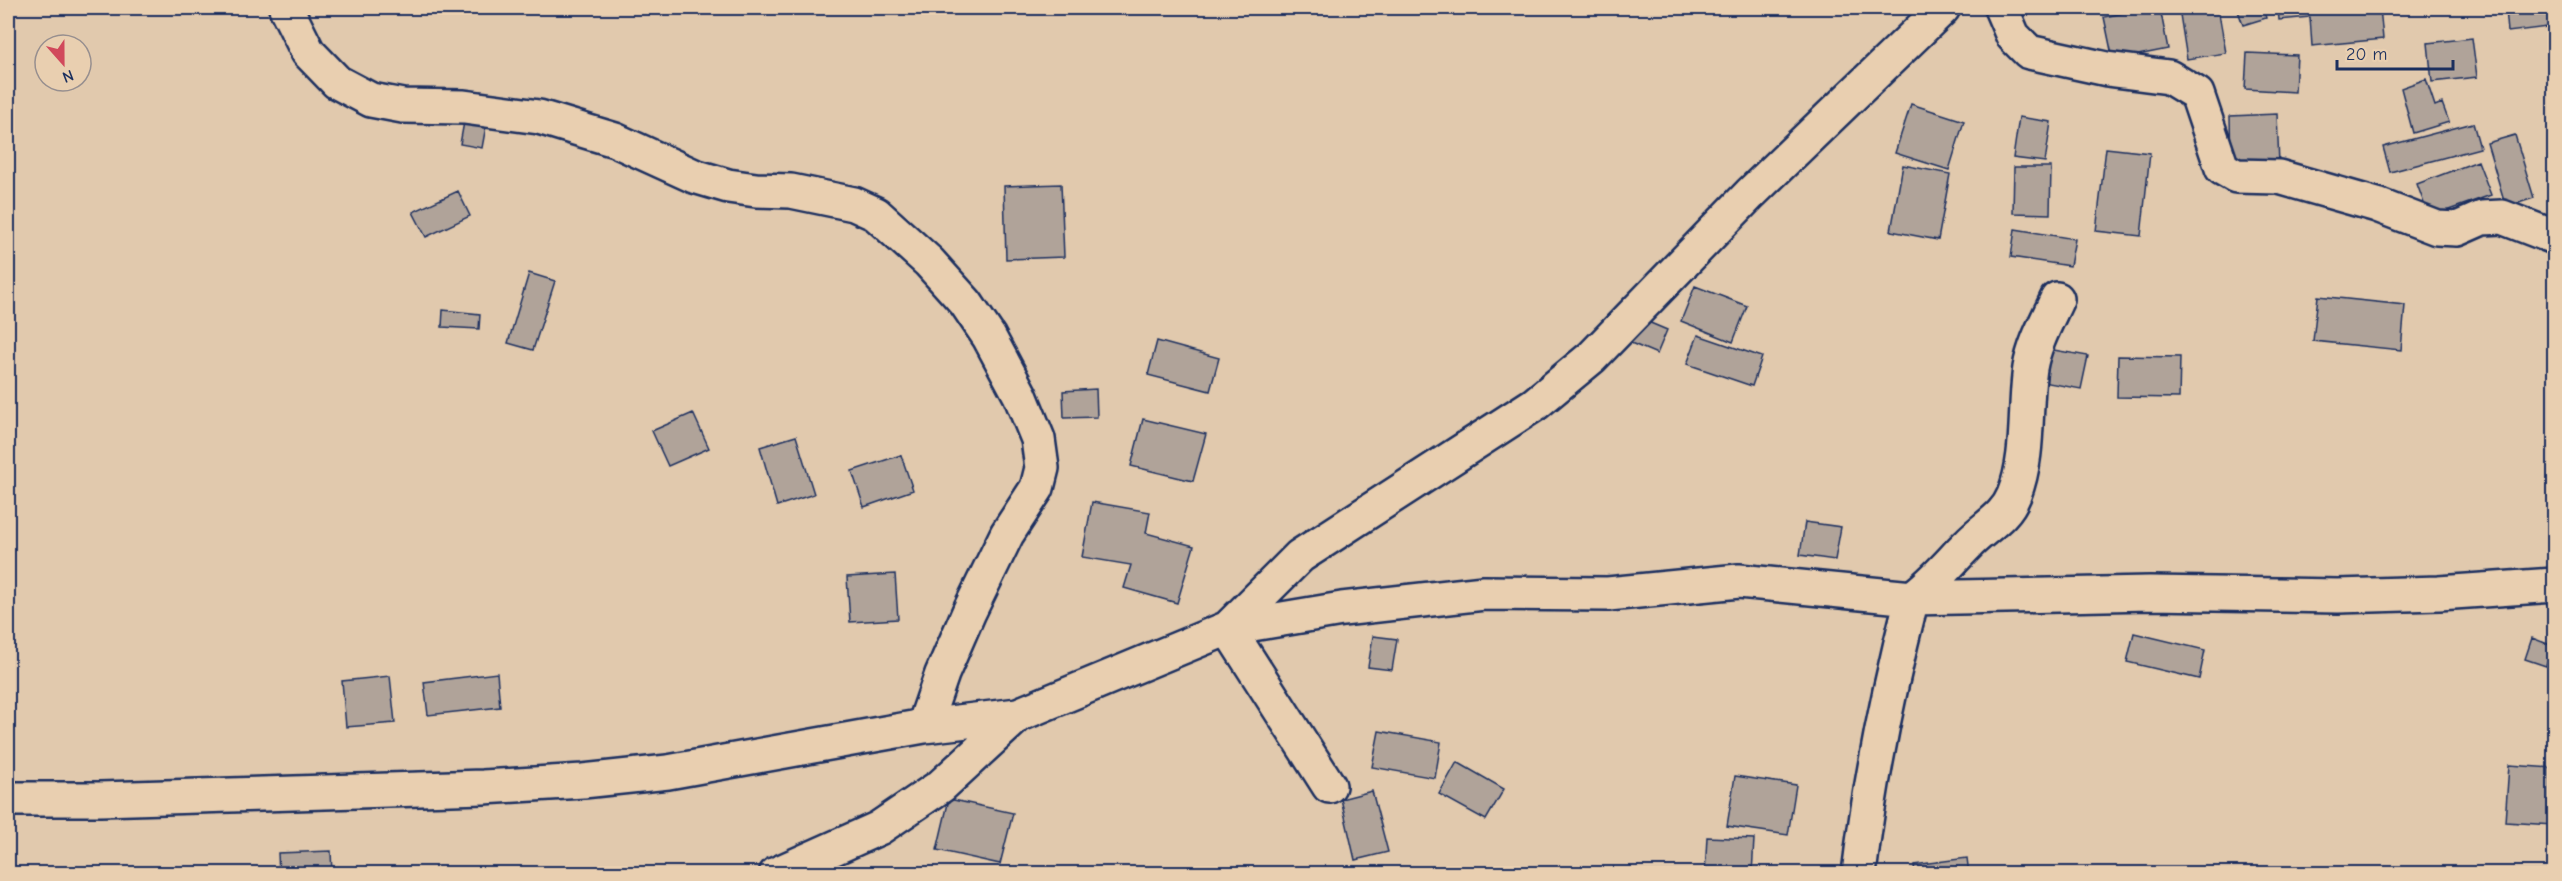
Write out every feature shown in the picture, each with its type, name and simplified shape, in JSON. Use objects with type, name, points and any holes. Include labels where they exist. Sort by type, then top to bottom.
[{"type":"street","points":[[286,8],[308,52],[337,82],[370,100],[404,106],[464,107],[539,117],[615,140],[694,177],[728,186],[791,191],[854,204],[876,214],[929,262],[966,303],[989,337],[1020,395],[1038,439],[1042,468],[1037,488],[1008,534],[969,612],[942,674],[924,726]]},
{"type":"street","points":[[1228,628],[1300,556],[1535,404],[1592,357],[1750,194],[1944,8]]},
{"type":"street","points":[[2001,8],[2013,36],[2029,52],[2107,69],[2169,77],[2197,94],[2222,168],[2236,176],[2279,177],[2377,205],[2437,228],[2457,229],[2482,218],[2502,217],[2554,237]]},
{"type":"street","points":[[1859,873],[1866,812],[1891,681],[1912,598],[1931,584],[1970,542],[1999,520],[2014,497],[2020,476],[2031,367],[2040,336],[2056,299]]},
{"type":"street","points":[[8,799],[100,799],[471,787],[583,781],[668,772],[924,726],[1018,715],[1228,628],[1342,609],[1484,593],[1608,594],[1739,581],[1912,598],[2150,593],[2338,596],[2439,593],[2554,585]]},
{"type":"street","points":[[1228,628],[1329,786]]},
{"type":"street","points":[[776,873],[879,828],[941,786],[1018,715]]},
{"type":"building","points":[[2148,8],[2160,8],[2168,49],[2113,60],[2104,17]]},
{"type":"building","points":[[2179,8],[2218,8],[2226,53],[2187,59]]},
{"type":"building","points":[[2237,8],[2263,8],[2266,18],[2243,25]]},
{"type":"building","points":[[2278,8],[2380,8],[2383,39],[2312,46],[2310,17],[2279,20]]},
{"type":"building","points":[[2554,8],[2554,54],[2550,55],[2547,27],[2508,32],[2506,9]]},
{"type":"building","points":[[2472,38],[2477,77],[2432,82],[2428,43]]},
{"type":"building","points":[[2247,53],[2297,55],[2295,92],[2245,89]]},
{"type":"building","points":[[2426,79],[2435,106],[2442,103],[2449,122],[2413,133],[2401,88]]},
{"type":"building","points":[[1911,104],[1964,121],[1949,170],[1895,153]]},
{"type":"building","points":[[2277,114],[2279,164],[2231,165],[2230,116]]},
{"type":"building","points":[[2019,117],[2051,122],[2045,162],[2013,158]]},
{"type":"building","points":[[464,122],[486,126],[482,148],[460,144]]},
{"type":"building","points":[[2473,123],[2480,148],[2390,172],[2383,147]]},
{"type":"building","points":[[2515,135],[2534,198],[2506,207],[2487,143]]},
{"type":"building","points":[[2106,148],[2150,153],[2141,236],[2096,231]]},
{"type":"building","points":[[2478,161],[2491,195],[2429,217],[2417,184]]},
{"type":"building","points":[[1903,165],[1950,174],[1938,240],[1891,231]]},
{"type":"building","points":[[2014,167],[2051,167],[2050,214],[2013,213]]},
{"type":"building","points":[[1061,184],[1064,257],[1006,259],[1004,186]]},
{"type":"building","points":[[458,191],[470,216],[426,237],[413,212]]},
{"type":"building","points":[[2015,229],[2075,239],[2070,266],[2011,257]]},
{"type":"building","points":[[529,273],[555,281],[533,350],[508,343]]},
{"type":"building","points":[[1695,286],[1747,306],[1733,342],[1681,321]]},
{"type":"building","points":[[2318,296],[2405,305],[2401,350],[2313,341]]},
{"type":"building","points":[[443,310],[480,314],[479,329],[442,327]]},
{"type":"building","points":[[1641,319],[1667,330],[1657,354],[1631,343]]},
{"type":"building","points":[[1698,335],[1762,357],[1752,386],[1687,364]]},
{"type":"building","points":[[1157,341],[1219,358],[1210,391],[1148,375]]},
{"type":"building","points":[[2048,349],[2088,356],[2081,389],[2043,382]]},
{"type":"building","points":[[2118,356],[2180,357],[2179,398],[2117,397]]},
{"type":"building","points":[[1096,389],[1097,417],[1064,418],[1063,391]]},
{"type":"building","points":[[693,413],[709,448],[668,466],[652,431]]},
{"type":"building","points":[[1143,419],[1206,434],[1193,481],[1131,466]]},
{"type":"building","points":[[796,436],[814,494],[777,506],[760,447]]},
{"type":"building","points":[[901,455],[913,490],[864,507],[852,471]]},
{"type":"building","points":[[1092,502],[1150,512],[1146,533],[1194,546],[1177,603],[1124,588],[1131,565],[1082,557]]},
{"type":"building","points":[[1805,522],[1841,527],[1835,560],[1800,555]]},
{"type":"building","points":[[895,574],[898,619],[850,622],[847,577]]},
{"type":"building","points":[[2134,633],[2205,650],[2199,679],[2127,662]]},
{"type":"building","points":[[1373,636],[1397,639],[1392,670],[1368,667]]},
{"type":"building","points":[[2532,638],[2553,646],[2546,666],[2525,659]]},
{"type":"building","points":[[497,673],[500,707],[428,715],[424,682]]},
{"type":"building","points":[[390,676],[395,723],[346,727],[342,681]]},
{"type":"building","points":[[1379,731],[1441,742],[1435,778],[1372,767]]},
{"type":"building","points":[[1457,762],[1504,789],[1486,820],[1439,794]]},
{"type":"building","points":[[2509,765],[2554,768],[2554,825],[2505,822]]},
{"type":"building","points":[[1735,776],[1796,785],[1788,835],[1727,826]]},
{"type":"building","points":[[1372,791],[1388,852],[1355,860],[1341,799]]},
{"type":"building","points":[[949,799],[1013,813],[1000,864],[937,850]]},
{"type":"building","points":[[1707,837],[1754,839],[1752,874],[1705,874]]},
{"type":"building","points":[[331,851],[332,874],[279,874],[278,853]]},
{"type":"building","points":[[1967,858],[1969,874],[1915,874],[1914,865]]},
{"type":"building","points":[[581,868],[581,874],[474,874],[474,872]]}]
